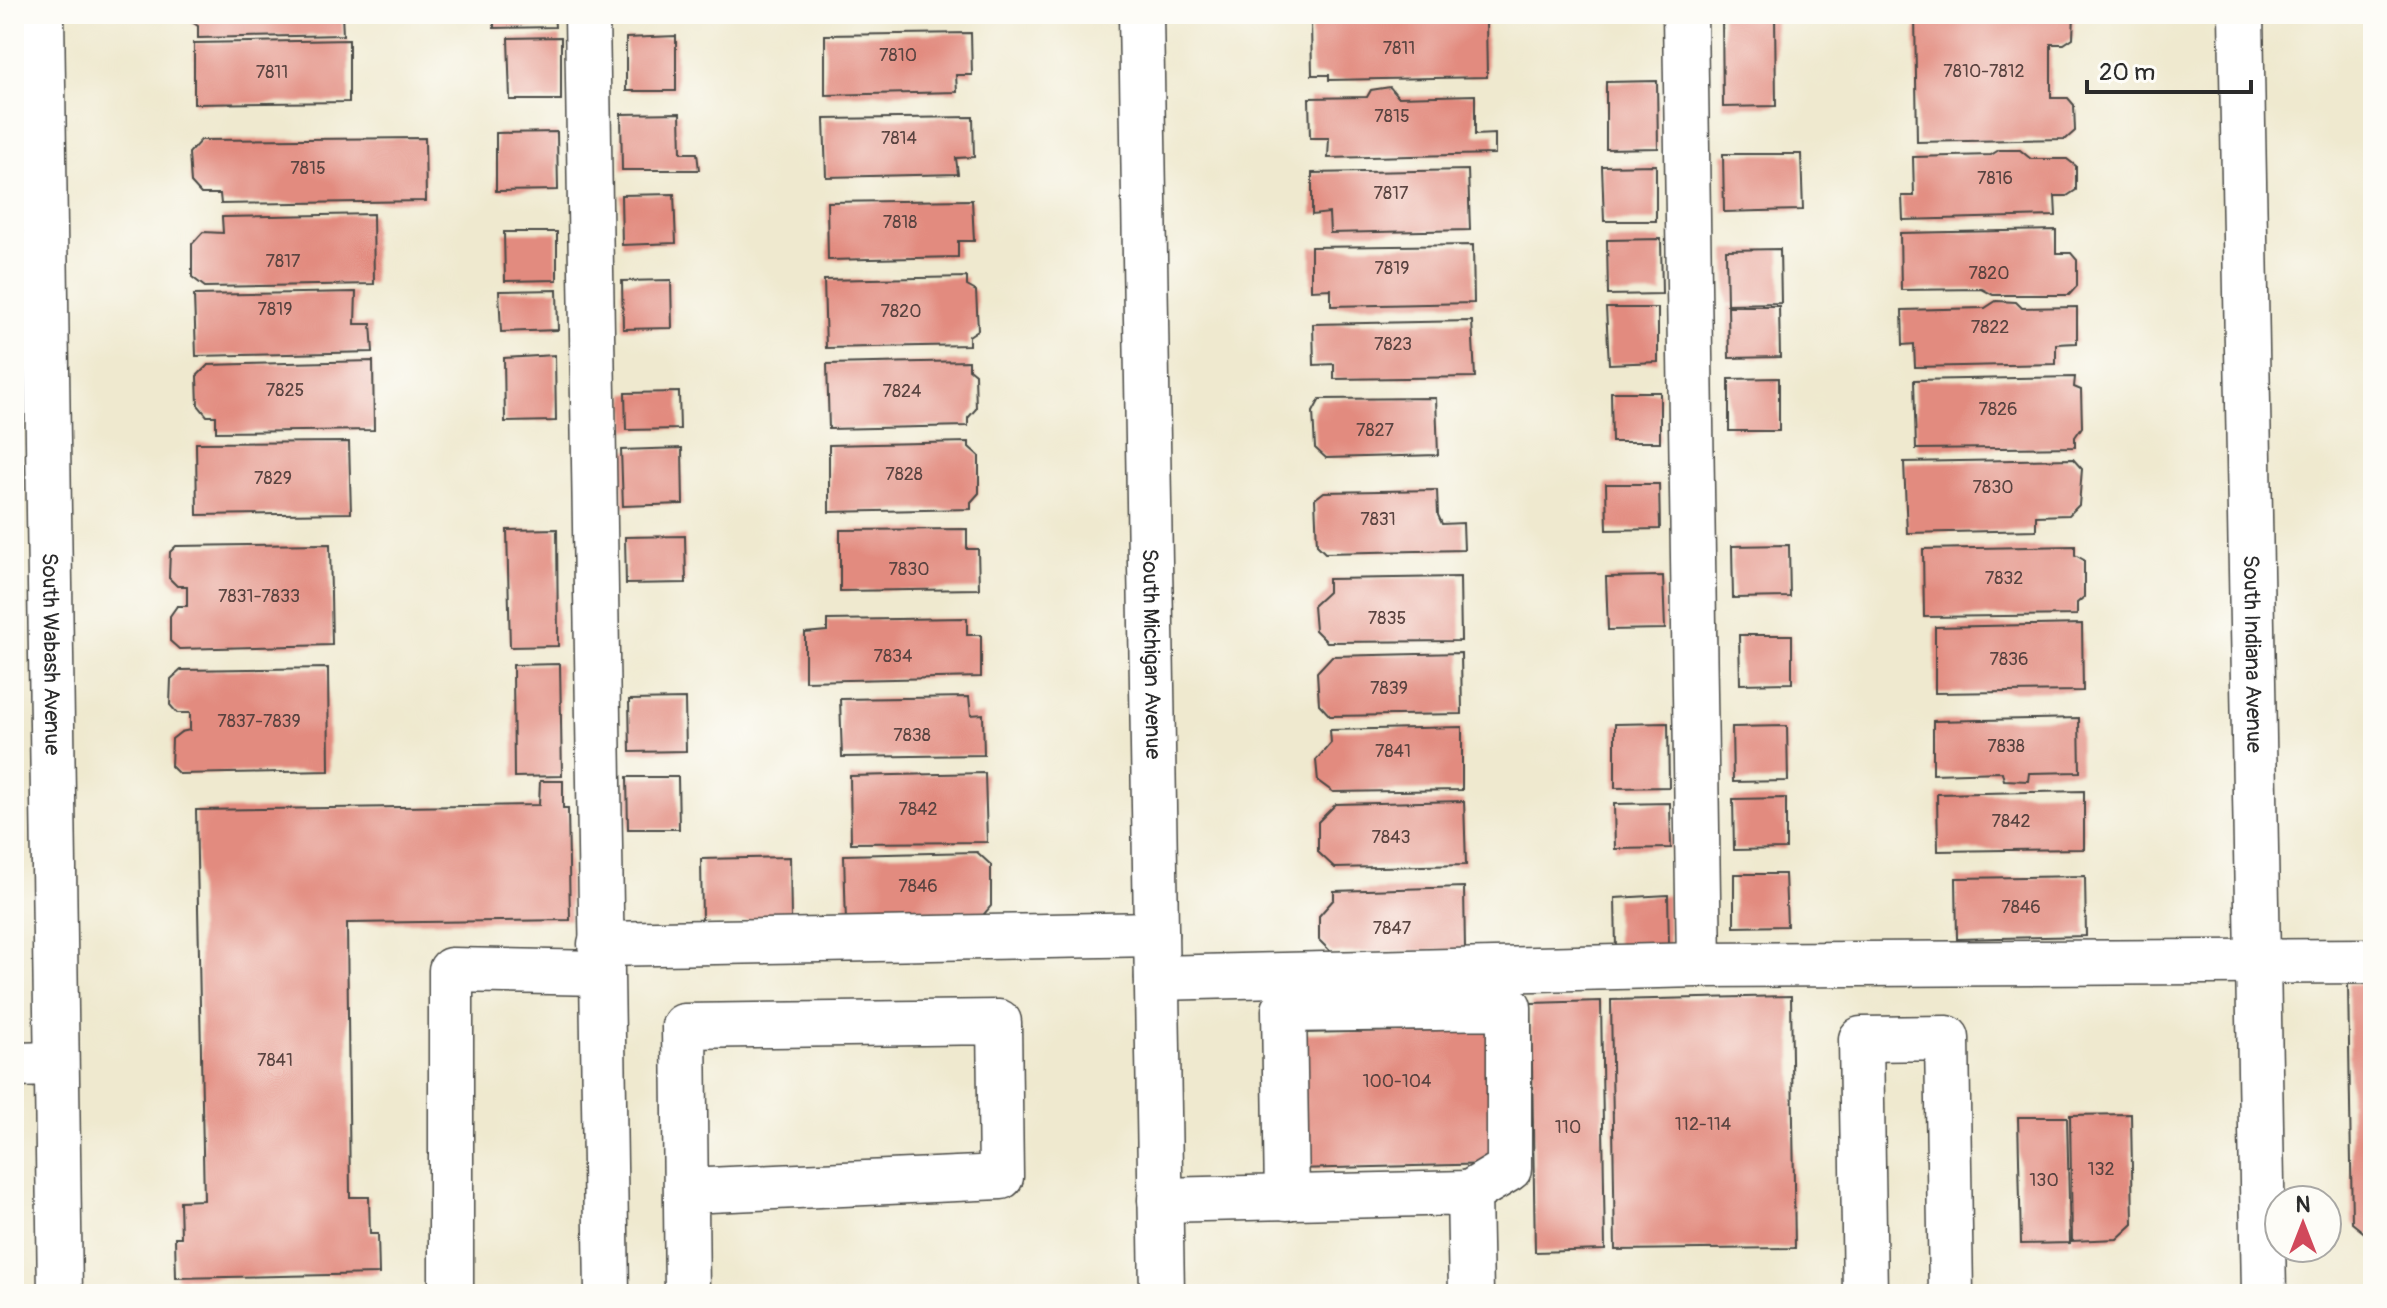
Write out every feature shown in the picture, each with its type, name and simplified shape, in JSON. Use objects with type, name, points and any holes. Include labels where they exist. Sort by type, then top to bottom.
[{"type":"street","name":"South Wabash Avenue","points":[[42,14],[35,1064],[60,1294]]},
{"type":"street","points":[[587,14],[607,1294]]},
{"type":"street","name":"South Michigan Avenue","points":[[1141,14],[1162,1294]]},
{"type":"street","points":[[1685,14],[1699,965]]},
{"type":"street","name":"South Indiana Avenue","points":[[2241,14],[2264,1294]]},
{"type":"street","points":[[451,1294],[451,970],[601,958],[1156,934]]},
{"type":"street","points":[[1157,978],[1284,992],[1508,988],[1699,965],[2373,961]]},
{"type":"street","points":[[1160,1200],[1469,1193],[1509,1169],[1508,988]]},
{"type":"street","points":[[1284,992],[1287,1198]]},
{"type":"street","points":[[686,1191],[1001,1177],[999,1022],[684,1026],[687,1294]]},
{"type":"street","points":[[1865,1294],[1861,1039],[1947,1038],[1951,1294]]},
{"type":"street","points":[[1469,1193],[1471,1294]]},
{"type":"building","points":[[192,14],[342,14],[343,35],[198,38],[198,26],[192,22]]},
{"type":"building","points":[[494,14],[554,14],[555,27],[494,28]]},
{"type":"building","points":[[1722,14],[1775,14],[1776,106],[1723,107]]},
{"type":"building","points":[[1915,14],[2074,14],[2073,38],[2064,44],[2051,44],[2051,98],[2068,98],[2074,105],[2075,131],[2066,139],[1917,142]]},
{"type":"building","points":[[1486,20],[1487,77],[1329,80],[1329,75],[1312,75],[1311,22]]},
{"type":"building","points":[[971,33],[972,75],[956,75],[957,92],[825,95],[825,35]]},
{"type":"building","points":[[676,36],[676,91],[626,91],[626,38]]},
{"type":"building","points":[[561,37],[561,100],[510,100],[508,38]]},
{"type":"building","points":[[349,40],[349,102],[194,104],[194,43]]},
{"type":"building","points":[[1657,81],[1658,148],[1606,149],[1606,82]]},
{"type":"building","points":[[1390,87],[1398,97],[1475,95],[1475,135],[1495,134],[1495,154],[1328,158],[1329,138],[1310,138],[1309,98],[1367,97],[1371,90]]},
{"type":"building","points":[[680,113],[681,153],[697,153],[699,170],[622,170],[621,114]]},
{"type":"building","points":[[973,117],[974,157],[956,158],[958,174],[826,177],[824,119]]},
{"type":"building","points":[[557,132],[558,190],[496,191],[496,133]]},
{"type":"building","points":[[425,138],[426,201],[221,204],[220,194],[201,194],[191,183],[189,153],[201,140]]},
{"type":"building","points":[[1999,150],[2020,150],[2031,159],[2067,159],[2076,166],[2076,190],[2067,196],[2055,196],[2056,216],[1903,220],[1902,196],[1914,196],[1913,157],[1991,155]]},
{"type":"building","points":[[1723,154],[1801,154],[1803,210],[1724,212]]},
{"type":"building","points":[[1656,165],[1656,221],[1604,221],[1602,166]]},
{"type":"building","points":[[1468,170],[1470,230],[1330,233],[1329,213],[1312,215],[1312,173]]},
{"type":"building","points":[[674,194],[676,243],[622,245],[621,195]]},
{"type":"building","points":[[972,200],[974,241],[958,241],[958,257],[828,260],[827,202]]},
{"type":"building","points":[[373,214],[374,284],[205,287],[192,277],[192,244],[203,232],[223,233],[222,217]]},
{"type":"building","points":[[2056,230],[2056,253],[2071,253],[2077,260],[2077,286],[2069,295],[1993,295],[1982,289],[1901,290],[1900,233]]},
{"type":"building","points":[[504,232],[557,232],[557,280],[505,281]]},
{"type":"building","points":[[1661,239],[1662,294],[1608,295],[1607,240]]},
{"type":"building","points":[[1473,245],[1474,303],[1331,306],[1331,289],[1311,290],[1311,247]]},
{"type":"building","points":[[1780,249],[1781,303],[1727,304],[1726,250]]},
{"type":"building","points":[[967,277],[967,286],[976,291],[978,330],[969,336],[969,345],[826,348],[824,280]]},
{"type":"building","points":[[671,280],[672,328],[623,329],[622,281]]},
{"type":"building","points":[[557,290],[558,330],[501,332],[499,291]]},
{"type":"building","points":[[356,292],[355,324],[371,324],[373,352],[196,356],[194,295]]},
{"type":"building","points":[[1996,301],[2016,302],[2022,308],[2077,307],[2077,343],[2056,344],[2056,364],[1915,367],[1914,344],[1903,345],[1902,310],[1985,308]]},
{"type":"building","points":[[1728,306],[1779,306],[1780,357],[1729,358]]},
{"type":"building","points":[[1606,308],[1658,308],[1658,362],[1609,364]]},
{"type":"building","points":[[1472,321],[1475,377],[1334,379],[1334,364],[1314,365],[1313,324]]},
{"type":"building","points":[[555,355],[556,421],[505,422],[504,358]]},
{"type":"building","points":[[373,361],[374,430],[216,432],[216,416],[207,416],[198,405],[197,376],[208,365]]},
{"type":"building","points":[[969,361],[969,369],[975,374],[976,409],[968,418],[968,426],[829,429],[827,364]]},
{"type":"building","points":[[2075,377],[2074,387],[2081,390],[2082,427],[2075,437],[2075,447],[1916,449],[1914,380]]},
{"type":"building","points":[[1779,378],[1779,431],[1729,431],[1729,379]]},
{"type":"building","points":[[679,392],[680,429],[626,430],[625,393]]},
{"type":"building","points":[[1611,392],[1660,392],[1660,442],[1612,442]]},
{"type":"building","points":[[1436,398],[1438,455],[1326,458],[1315,448],[1313,412],[1320,399]]},
{"type":"building","points":[[349,442],[351,513],[197,515],[196,443]]},
{"type":"building","points":[[969,442],[969,447],[979,456],[979,493],[971,502],[971,509],[829,512],[829,445]]},
{"type":"building","points":[[682,448],[683,504],[623,506],[621,450]]},
{"type":"building","points":[[2073,459],[2082,469],[2079,505],[2069,515],[2036,516],[2036,530],[1907,533],[1904,462]]},
{"type":"building","points":[[1606,484],[1659,484],[1660,529],[1607,530]]},
{"type":"building","points":[[1437,490],[1438,515],[1442,524],[1463,523],[1464,550],[1325,553],[1317,545],[1315,499],[1324,492]]},
{"type":"building","points":[[557,529],[558,646],[510,647],[507,530]]},
{"type":"building","points":[[967,529],[967,549],[978,549],[979,589],[840,591],[840,530]]},
{"type":"building","points":[[685,536],[686,583],[626,584],[625,537]]},
{"type":"building","points":[[330,544],[332,645],[179,649],[170,641],[170,616],[177,606],[187,606],[187,586],[177,586],[169,578],[170,552],[176,546]]},
{"type":"building","points":[[1789,545],[1790,597],[1733,598],[1732,546]]},
{"type":"building","points":[[2075,546],[2075,555],[2084,560],[2084,597],[2077,603],[2077,615],[1924,617],[1923,549]]},
{"type":"building","points":[[1663,576],[1665,629],[1608,630],[1606,577]]},
{"type":"building","points":[[1460,577],[1461,641],[1327,642],[1315,630],[1313,606],[1328,592],[1328,579]]},
{"type":"building","points":[[967,618],[967,635],[981,635],[981,677],[805,681],[805,633],[827,631],[827,620]]},
{"type":"building","points":[[2082,624],[2083,691],[1935,693],[1935,627]]},
{"type":"building","points":[[1739,635],[1792,635],[1792,683],[1740,684]]},
{"type":"building","points":[[1461,653],[1462,714],[1330,716],[1319,704],[1317,672],[1332,656]]},
{"type":"building","points":[[560,664],[562,776],[514,777],[513,665]]},
{"type":"building","points":[[328,668],[329,771],[179,774],[171,766],[172,739],[190,730],[190,713],[177,713],[170,705],[171,679],[181,670]]},
{"type":"building","points":[[969,697],[971,715],[983,714],[984,755],[842,757],[840,699]]},
{"type":"building","points":[[685,699],[686,751],[630,752],[629,700]]},
{"type":"building","points":[[2079,718],[2080,772],[2029,773],[2028,781],[2004,780],[2002,772],[1933,774],[1933,721]]},
{"type":"building","points":[[1668,723],[1669,787],[1615,788],[1615,724]]},
{"type":"building","points":[[1787,726],[1788,781],[1733,782],[1732,727]]},
{"type":"building","points":[[1462,727],[1462,790],[1333,792],[1318,781],[1316,760],[1331,743],[1330,730]]},
{"type":"building","points":[[985,773],[987,842],[851,843],[850,776]]},
{"type":"building","points":[[627,777],[678,777],[679,829],[628,829]]},
{"type":"building","points":[[540,781],[563,781],[563,808],[568,808],[570,920],[347,923],[350,1197],[369,1197],[370,1234],[378,1234],[379,1274],[176,1278],[175,1237],[181,1237],[180,1201],[204,1200],[196,810],[539,805]]},
{"type":"building","points":[[2084,791],[2084,849],[1938,851],[1937,794]]},
{"type":"building","points":[[1786,798],[1786,849],[1734,850],[1733,799]]},
{"type":"building","points":[[1464,801],[1466,865],[1335,868],[1318,852],[1318,822],[1336,804]]},
{"type":"building","points":[[1670,803],[1671,848],[1615,849],[1614,804]]},
{"type":"building","points":[[977,852],[991,865],[991,906],[979,920],[846,923],[844,855]]},
{"type":"building","points":[[790,857],[791,920],[702,922],[701,859]]},
{"type":"building","points":[[1734,874],[1785,874],[1787,926],[1734,927]]},
{"type":"building","points":[[2085,876],[2086,936],[1957,939],[1956,878]]},
{"type":"building","points":[[1464,887],[1465,950],[1332,953],[1319,940],[1319,916],[1334,899],[1334,891]]},
{"type":"building","points":[[1668,895],[1669,947],[1616,949],[1615,898]]},
{"type":"building","points":[[2373,983],[2373,1235],[2367,1235],[2352,1223],[2348,984]]},
{"type":"building","points":[[1791,996],[1795,1248],[1615,1250],[1611,1000]]},
{"type":"building","points":[[1601,1001],[1605,1250],[1535,1252],[1531,1003]]},
{"type":"building","points":[[1492,1029],[1494,1164],[1294,1169],[1300,1033]]},
{"type":"building","points":[[2131,1114],[2133,1224],[2117,1239],[2072,1241],[2070,1115]]},
{"type":"building","points":[[2018,1117],[2067,1117],[2070,1243],[2021,1244]]}]
